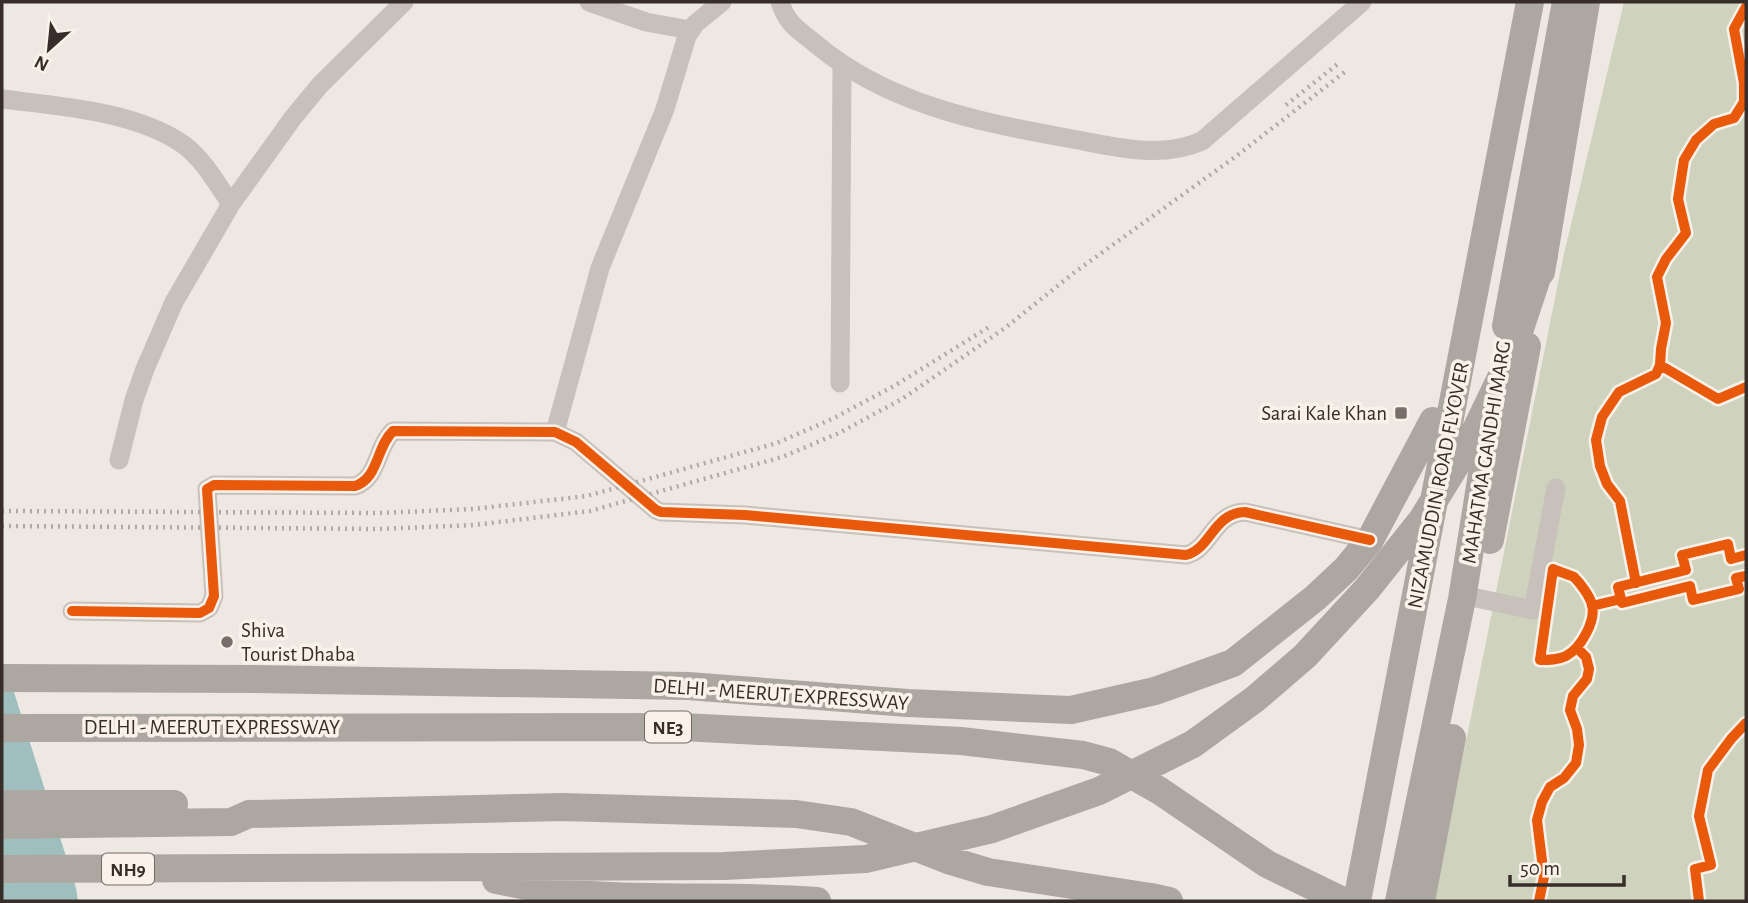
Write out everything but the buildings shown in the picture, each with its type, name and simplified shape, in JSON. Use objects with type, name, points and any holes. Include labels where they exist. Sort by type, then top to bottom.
[{"type":"highway","points":[[1344,901],[1469,233],[1518,69],[1530,2]]},
{"type":"highway","name":"MAHATMA GANDHI MARG","points":[[1399,901],[1462,595],[1519,251],[1566,2]]},
{"type":"highway","points":[[1421,901],[1544,256],[1586,2]]},
{"type":"highway","name":"NIZAMUDDIN ROAD FLYOVER","points":[[1344,901],[1484,245],[1518,69]]},
{"type":"highway","points":[[448,868],[724,866],[865,859],[992,829],[1099,791],[1193,744],[1255,699],[1305,656],[1367,589],[1422,520],[1470,442],[1510,359],[1544,256]]},
{"type":"highway","name":"DELHI - MEERUT EXPRESSWAY","points":[[2,678],[253,679],[688,687],[908,703],[1072,710],[1155,691],[1233,663],[1315,598],[1346,569],[1370,540],[1433,421]]},
{"type":"highway","name":"DELHI - MEERUT EXPRESSWAY","points":[[2,729],[682,727],[961,741],[1083,755],[1109,762],[1160,791],[1267,864],[1344,901]]},
{"type":"highway","points":[[2,804],[237,813]]},
{"type":"highway","points":[[2,825],[237,813],[563,807],[796,814],[851,822],[948,860],[1066,901]]},
{"type":"highway","points":[[448,868],[556,892],[765,897],[817,901]]},
{"type":"highway","name":"NH9","points":[[2,869],[448,868]]},
{"type":"highway","points":[[988,872],[1169,901]]},
{"type":"street","points":[[119,460],[134,400],[174,302],[231,204],[320,85],[404,2]]},
{"type":"street","points":[[589,2],[646,22],[690,30]]},
{"type":"street","points":[[555,432],[603,259],[665,109],[690,30],[722,2]]},
{"type":"street","points":[[780,2],[786,20],[842,66],[916,102],[993,125],[1125,148],[1164,152],[1187,148],[1202,141],[1362,2]]},
{"type":"street","points":[[840,383],[842,66]]},
{"type":"street","points":[[2,99],[109,116],[154,129],[184,146],[197,157],[231,204]]},
{"type":"street","points":[[72,611],[200,613],[209,608],[214,596],[206,491],[210,486],[355,486],[369,478],[393,431],[555,432],[576,442],[660,512],[745,514],[1186,555],[1194,552],[1225,517],[1235,512],[1245,512],[1370,540]]},
{"type":"street","points":[[1462,595],[1533,610],[1556,488]]},
{"type":"green space","points":[[1624,2],[1746,2],[1746,901],[1434,901],[1563,258]]},
{"type":"water","points":[[2,667],[13,689],[78,901],[2,901]]},
{"type":"railway","points":[[1286,105],[1339,63]]},
{"type":"railway","points":[[2,526],[379,529],[474,525],[590,511],[782,457],[839,433],[902,399],[1005,328],[1075,272],[1235,157],[1346,71]]},
{"type":"railway","points":[[2,511],[379,513],[473,509],[587,496],[777,443],[832,419],[894,386],[989,327]]},
{"type":"cycle path","points":[[1746,7],[1734,29],[1744,83],[1744,102],[1734,118],[1714,124],[1696,140],[1684,160],[1678,199],[1686,233],[1666,259],[1657,277],[1666,323],[1660,365],[1718,399],[1746,387]]},
{"type":"cycle path","points":[[1636,583],[1620,501],[1607,484],[1600,466],[1596,440],[1602,417],[1619,392],[1656,374],[1660,365]]},
{"type":"cycle path","points":[[72,611],[200,613],[209,608],[214,596],[207,489],[214,485],[355,486],[369,476],[383,445],[393,431],[555,432],[576,442],[661,512],[745,515],[1186,555],[1201,546],[1226,518],[1245,512],[1370,540]]},
{"type":"cycle path","points":[[1621,599],[1618,587],[1686,570],[1682,555],[1728,544],[1731,559],[1746,555]]},
{"type":"cycle path","points":[[1553,569],[1574,577],[1582,586],[1592,605],[1592,619],[1586,633],[1572,652],[1560,658],[1540,660],[1553,569]]},
{"type":"cycle path","points":[[1592,606],[1621,599],[1622,603],[1690,586],[1693,600],[1739,589],[1736,578],[1746,576]]},
{"type":"cycle path","points":[[1539,901],[1544,877],[1537,820],[1550,787],[1564,778],[1576,763],[1579,745],[1570,710],[1573,696],[1587,679],[1589,669],[1586,657],[1577,648]]},
{"type":"cycle path","points":[[1699,901],[1695,869],[1711,865],[1699,816],[1708,770],[1746,723]]},
{"type":"place","name":"Sarai Kale Khan","points":[[1401,413]]},
{"type":"place","name":"Shiva Tourist Dhaba","points":[[227,642]]}]
